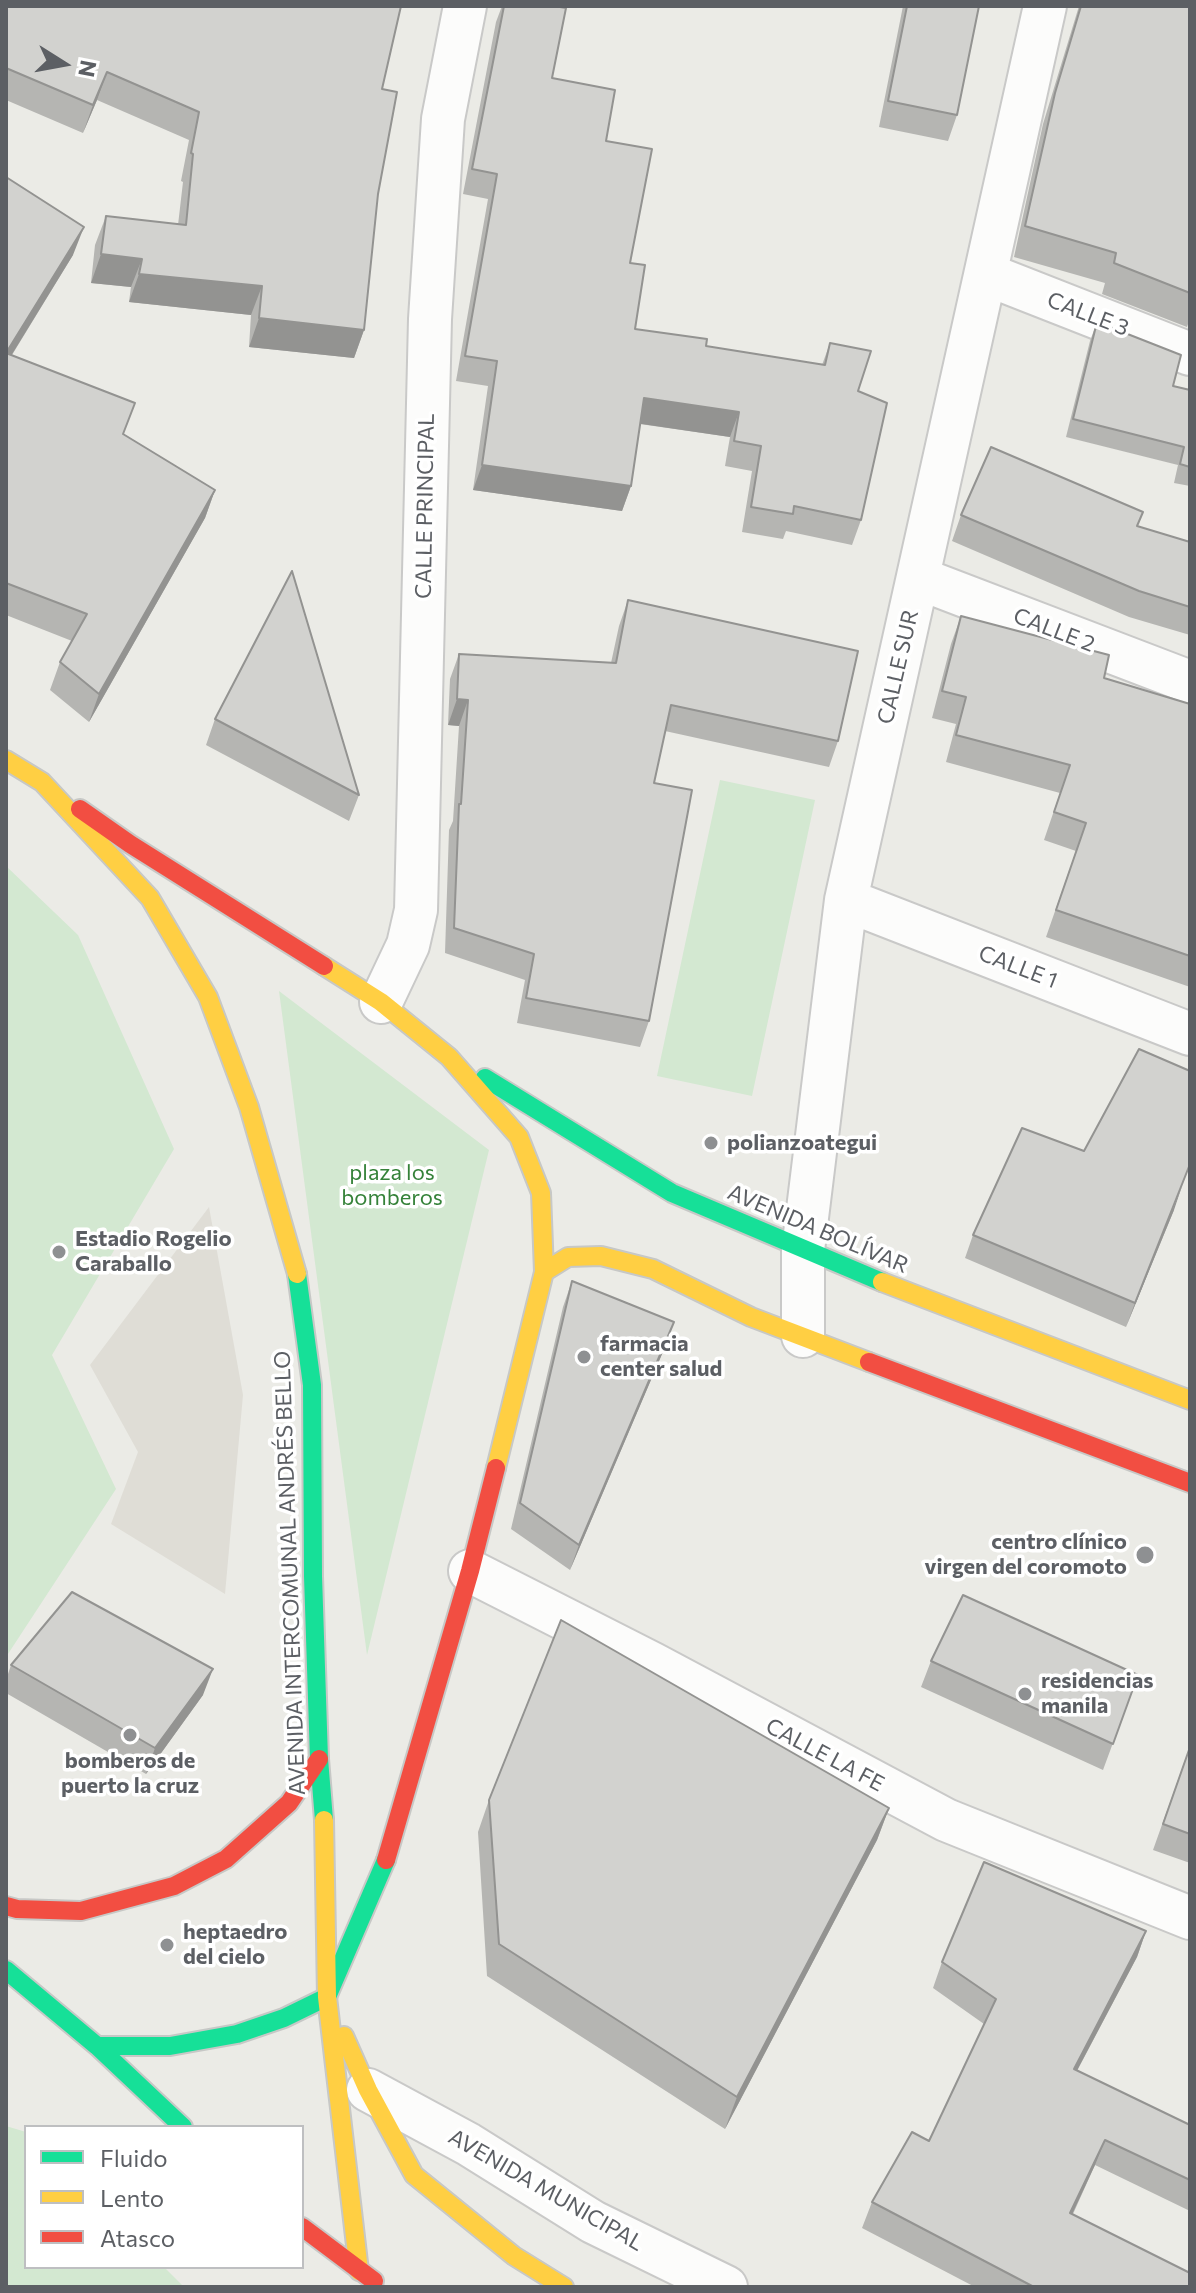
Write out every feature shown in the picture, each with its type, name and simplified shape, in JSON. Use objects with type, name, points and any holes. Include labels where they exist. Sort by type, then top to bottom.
[{"type":"main road","name":"AVENIDA INTERCOMUNAL ANDRÉS BELLO","points":[[6,760],[42,782],[150,898],[208,997],[249,1107],[296,1270],[312,1385],[319,1759],[326,1843],[327,1997],[360,2279]]},
{"type":"main road","points":[[42,782],[130,844],[381,1002],[449,1057],[519,1137],[541,1193],[544,1272],[470,1571],[384,1868],[327,1997],[284,2018],[237,2034],[170,2046],[97,2046]]},
{"type":"main road","name":"AVENIDA BOLÍVAR","points":[[449,1057],[672,1193],[911,1294],[1190,1400]]},
{"type":"main road","points":[[544,1272],[568,1257],[601,1256],[653,1269],[751,1317],[1190,1483]]},
{"type":"main road","points":[[6,1906],[81,1911],[174,1886],[226,1859],[289,1803],[319,1759]]},
{"type":"main road","points":[[6,1970],[97,2046],[181,2125]]},
{"type":"main road","points":[[327,1997],[368,2090],[414,2175],[514,2256],[564,2287]]},
{"type":"main road","points":[[304,2229],[360,2279],[383,2287]]},
{"type":"street","name":"CALLE PRINCIPAL","points":[[381,1002],[408,945],[416,910],[430,319],[443,119],[464,6]]},
{"type":"street","name":"CALLE SUR","points":[[803,1336],[803,1250],[846,900],[1045,6]]},
{"type":"street","name":"CALLE 3","points":[[986,274],[1190,354]]},
{"type":"street","name":"CALLE 2","points":[[918,578],[1190,682]]},
{"type":"street","name":"CALLE 1","points":[[846,900],[1190,1034]]},
{"type":"street","name":"CALLE LA FE","points":[[470,1571],[653,1664],[946,1820],[1190,1918]]},
{"type":"street","name":"AVENIDA MUNICIPAL","points":[[368,2090],[468,2144],[593,2222],[726,2287]]},
{"type":"shaded area","points":[[209,1207],[243,1395],[225,1594],[111,1524],[138,1452],[90,1365]]},
{"type":"green space","points":[[720,780],[815,800],[752,1096],[657,1076]]},
{"type":"green space","name":"Estadio Rogelio Caraballo","points":[[6,866],[78,935],[174,1149],[52,1355],[116,1489],[6,1657]]},
{"type":"green space","name":"plaza los bomberos","points":[[279,991],[489,1150],[367,1655]]},
{"type":"green space","points":[[6,2126],[24,2131],[24,2269],[166,2269],[184,2287],[6,2287]]},
{"type":"building","points":[[6,6],[401,6],[382,89],[397,92],[378,194],[364,330],[259,318],[262,286],[139,274],[142,259],[101,254],[106,216],[186,225],[191,153],[199,112],[107,72],[93,105],[6,68]]},
{"type":"building","points":[[504,6],[566,8],[552,78],[615,90],[606,141],[652,149],[630,263],[645,265],[635,329],[707,339],[706,346],[825,365],[830,343],[871,351],[858,391],[887,403],[861,520],[794,506],[793,514],[751,507],[761,446],[734,441],[739,412],[644,398],[631,486],[482,465],[497,361],[465,356],[497,174],[472,169]]},
{"type":"building","points":[[907,6],[979,6],[957,115],[888,101]]},
{"type":"building","points":[[1081,6],[1190,6],[1190,293],[1114,263],[1116,253],[1025,226],[1055,93]]},
{"type":"building","points":[[6,177],[84,227],[6,353]]},
{"type":"building","points":[[1097,322],[1181,355],[1173,386],[1190,390],[1190,467],[1180,464],[1184,447],[1073,419]]},
{"type":"building","points":[[6,353],[135,403],[123,434],[215,490],[99,694],[60,662],[87,614],[6,583]]},
{"type":"building","points":[[991,447],[1143,512],[1137,526],[1190,542],[1190,607],[1139,591],[961,515]]},
{"type":"building","points":[[292,571],[359,795],[215,719]]},
{"type":"building","points":[[628,600],[858,651],[838,741],[671,705],[654,783],[692,790],[649,1021],[526,998],[534,954],[454,928],[459,804],[468,700],[457,699],[459,654],[616,663]]},
{"type":"building","points":[[961,616],[1109,655],[1104,678],[1190,704],[1190,956],[1056,910],[1086,823],[1054,812],[1070,765],[956,735],[966,697],[942,691]]},
{"type":"building","points":[[1139,1049],[1190,1071],[1190,1164],[1135,1303],[973,1235],[1022,1128],[1084,1151]]},
{"type":"building","points":[[572,1281],[674,1322],[579,1545],[520,1503]]},
{"type":"building","points":[[72,1592],[213,1669],[155,1748],[11,1665]]},
{"type":"building","name":"residencias manila","points":[[963,1595],[1138,1675],[1113,1744],[931,1661]]},
{"type":"building","points":[[561,1620],[889,1808],[737,2097],[499,1944],[489,1800]]},
{"type":"building","points":[[1190,1747],[1190,1834],[1163,1824]]},
{"type":"building","points":[[984,1862],[1146,1931],[1074,2069],[1190,2125],[1190,2180],[1105,2140],[1070,2213],[1190,2273],[1190,2287],[1034,2287],[872,2202],[912,2132],[929,2141],[996,1999],[942,1962]]},
{"type":"traffic: fast","points":[[485,1078],[672,1193],[882,1282]]},
{"type":"traffic: fast","points":[[297,1274],[312,1385],[313,1576],[324,1820]]},
{"type":"traffic: fast","points":[[327,1997],[386,1860]]},
{"type":"traffic: fast","points":[[6,1970],[97,2046],[181,2125]]},
{"type":"traffic: fast","points":[[97,2046],[170,2046],[237,2034],[284,2018],[327,1997]]},
{"type":"traffic: slow","points":[[6,760],[42,782],[150,898],[208,997],[249,1107],[297,1274]]},
{"type":"traffic: slow","points":[[324,966],[381,1002],[449,1057],[519,1137],[541,1193],[544,1272],[496,1468]]},
{"type":"traffic: slow","points":[[544,1272],[568,1257],[601,1256],[653,1269],[751,1317],[869,1362]]},
{"type":"traffic: slow","points":[[882,1282],[1190,1400]]},
{"type":"traffic: slow","points":[[324,1820],[327,1997],[359,2271]]},
{"type":"traffic: slow","points":[[344,2036],[368,2090],[414,2175],[514,2256],[564,2287]]},
{"type":"traffic: jam","points":[[80,809],[324,966]]},
{"type":"traffic: jam","points":[[869,1362],[1190,1483]]},
{"type":"traffic: jam","points":[[386,1860],[470,1571],[496,1468]]},
{"type":"traffic: jam","points":[[6,1906],[81,1911],[174,1886],[226,1859],[289,1803],[319,1759]]},
{"type":"traffic: jam","points":[[304,2228],[374,2281]]},
{"type":"place","name":"polianzoategui","points":[[711,1143]]},
{"type":"place","name":"Estadio Rogelio Caraballo","points":[[59,1252]]},
{"type":"place","name":"farmacia center salud","points":[[584,1357]]},
{"type":"place","name":"centro clínico virgen del coromoto","points":[[1145,1555]]},
{"type":"place","name":"residencias manila","points":[[1025,1694]]},
{"type":"place","name":"bomberos de puerto la cruz","points":[[130,1735]]},
{"type":"place","name":"heptaedro del cielo","points":[[167,1945]]}]
